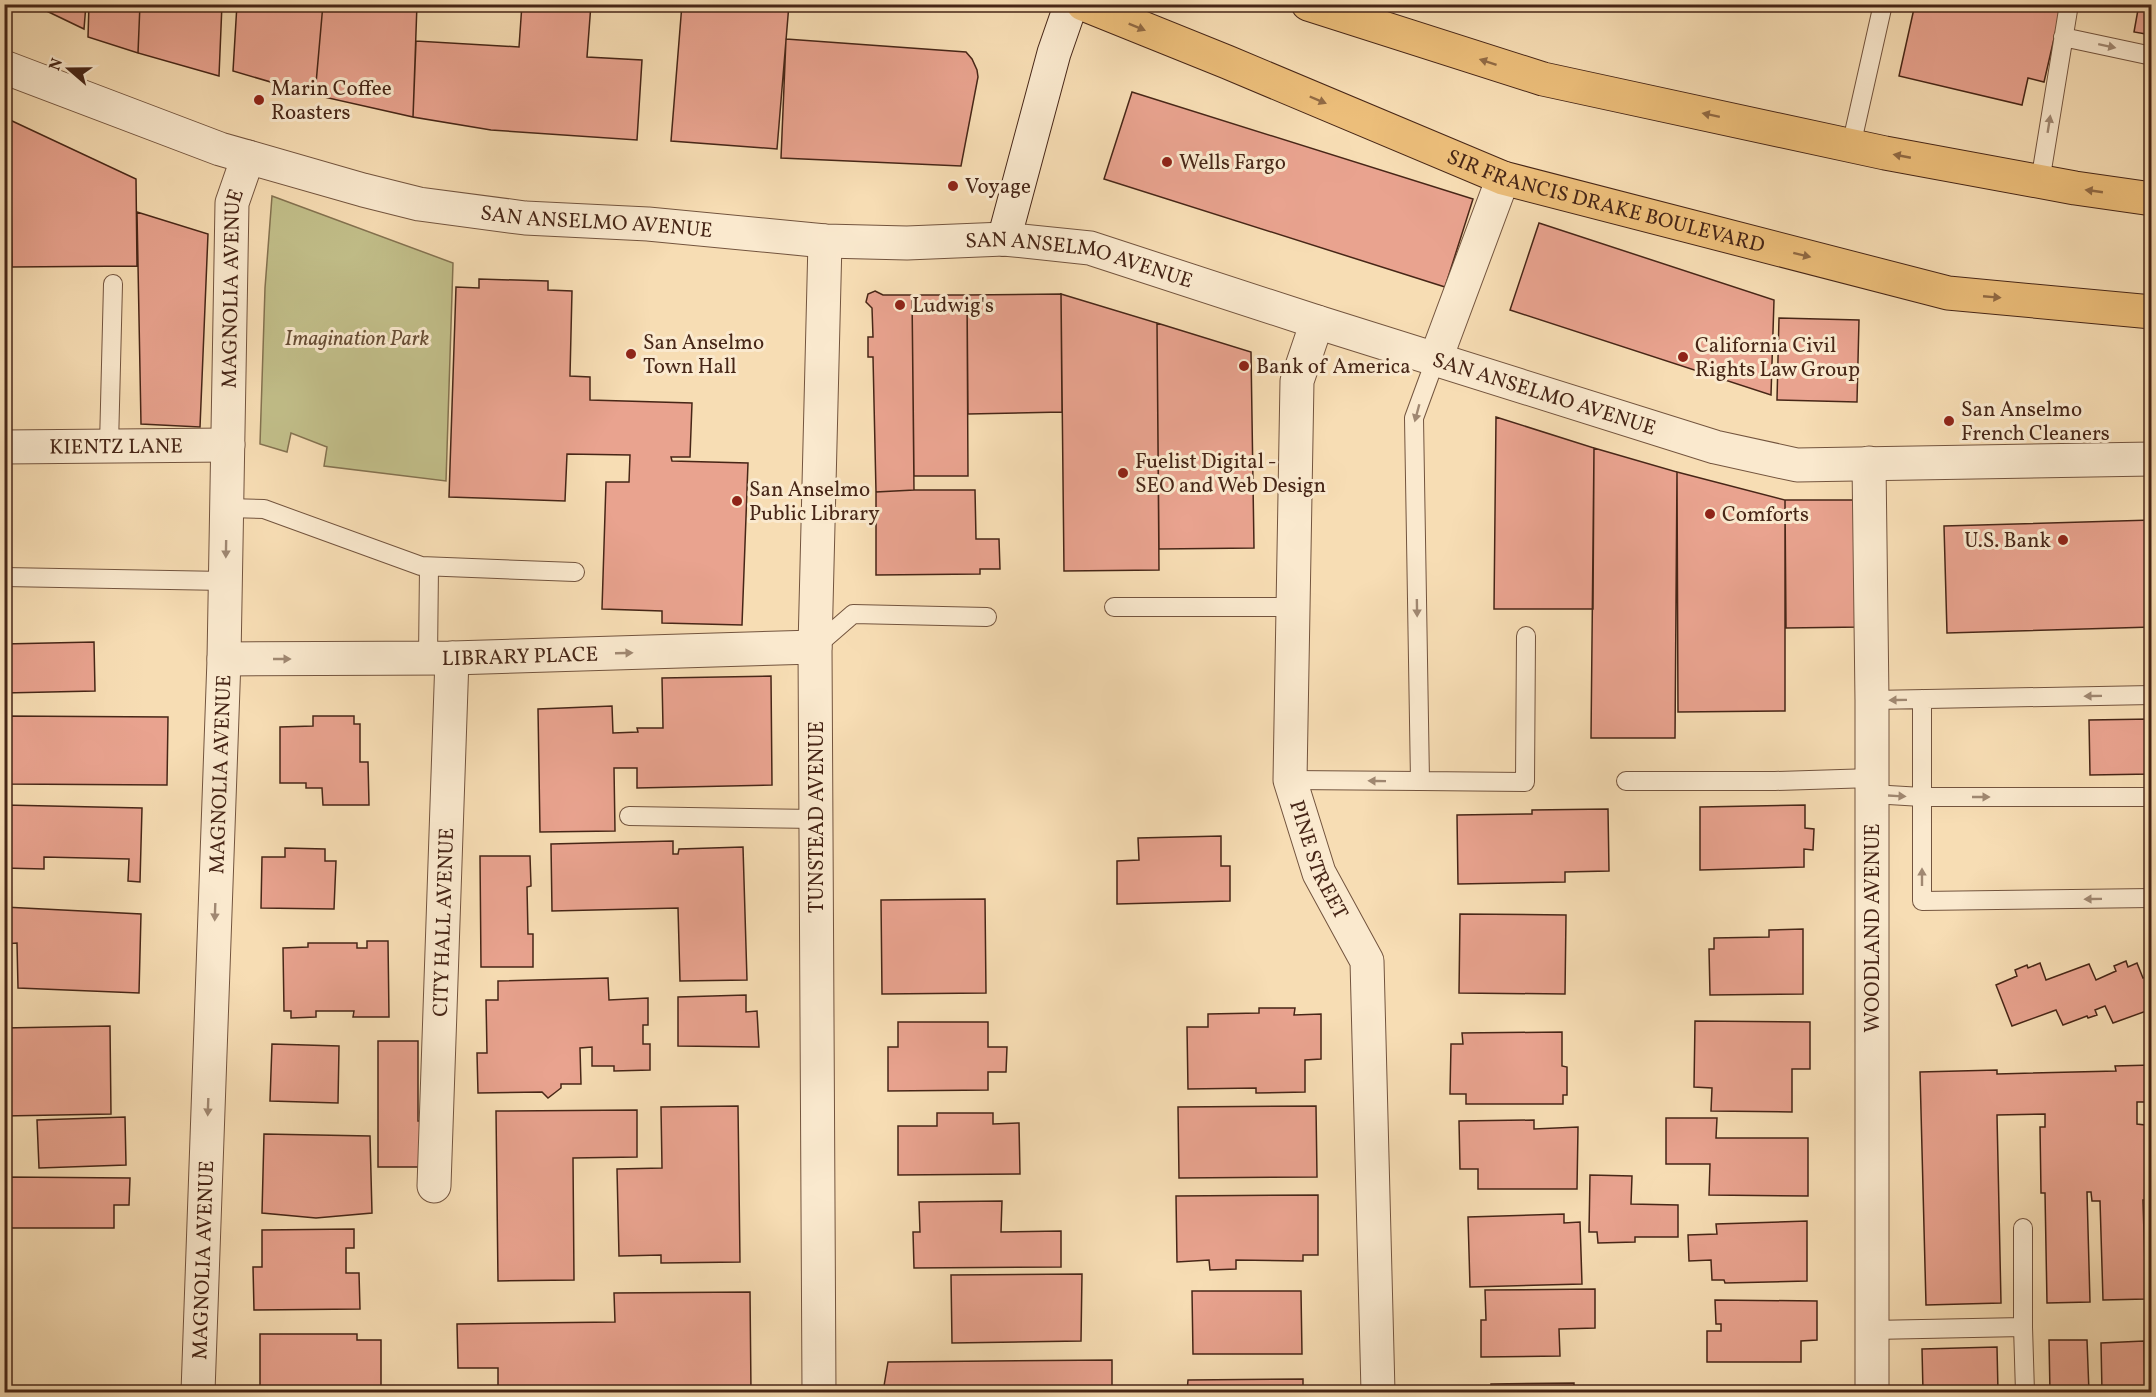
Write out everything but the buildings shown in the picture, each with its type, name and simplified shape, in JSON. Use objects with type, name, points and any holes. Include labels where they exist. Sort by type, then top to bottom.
[{"type":"main road","name":"SIR FRANCIS DRAKE BOULEVARD","points":[[1083,4],[1503,178],[1948,293],[2151,312]]},
{"type":"main road","points":[[1309,5],[1544,79],[1851,146],[2040,182],[2151,199]]},
{"type":"street","points":[[1004,239],[1054,53],[1071,4]]},
{"type":"street","name":"SAN ANSELMO AVENUE","points":[[4,67],[220,149],[419,204],[525,218],[648,224],[825,241],[907,243],[1004,239],[1090,248],[1715,447],[1797,465],[2151,459]]},
{"type":"street","name":"MAGNOLIA AVENUE","points":[[198,1392],[224,659],[232,203],[248,157]]},
{"type":"street","points":[[1436,358],[1503,178]]},
{"type":"street","name":"TUNSTEAD AVENUE","points":[[819,1392],[815,647],[825,241]]},
{"type":"street","name":"PINE STREET","points":[[1317,322],[1297,381],[1290,780],[1319,873],[1367,962],[1378,1392]]},
{"type":"street","name":"KIENTZ LANE","points":[[4,447],[228,445]]},
{"type":"street","name":"WOODLAND AVENUE","points":[[1869,463],[1872,700],[1872,1392]]},
{"type":"street","name":"LIBRARY PLACE","points":[[224,659],[440,658],[815,647]]},
{"type":"street","name":"CITY HALL AVENUE","points":[[434,1186],[440,658]]},
{"type":"lane","points":[[1851,146],[1883,4]]},
{"type":"lane","points":[[2040,182],[2069,4]]},
{"type":"lane","points":[[2062,37],[2151,56]]},
{"type":"lane","points":[[109,445],[113,284]]},
{"type":"lane","points":[[1420,781],[1414,418],[1436,358]]},
{"type":"lane","points":[[226,508],[264,509],[421,566],[575,572]]},
{"type":"lane","points":[[429,567],[440,658]]},
{"type":"lane","points":[[4,577],[225,581]]},
{"type":"lane","points":[[1114,607],[1293,607]]},
{"type":"lane","points":[[815,647],[853,614],[987,617]]},
{"type":"lane","points":[[1290,780],[1525,782],[1526,636]]},
{"type":"lane","points":[[1872,700],[2151,695]]},
{"type":"lane","points":[[1922,699],[1922,901],[2151,898]]},
{"type":"lane","points":[[1626,781],[1775,782],[1872,786],[1922,797],[2151,797]]},
{"type":"lane","points":[[629,816],[816,819]]},
{"type":"lane","points":[[2023,1228],[2025,1392]]},
{"type":"lane","points":[[1872,1330],[2023,1327]]},
{"type":"green space","name":"Imagination Park","points":[[272,196],[453,263],[446,481],[324,466],[327,447],[291,433],[287,452],[260,444],[265,288]]},
{"type":"place","name":"Marin Coffee Roasters","points":[[259,100]]},
{"type":"place","name":"Wells Fargo","points":[[1167,162]]},
{"type":"place","name":"Voyage","points":[[953,186]]},
{"type":"place","name":"Ludwig's","points":[[900,305]]},
{"type":"place","name":"San Anselmo Town Hall","points":[[631,354]]},
{"type":"place","name":"California Civil Rights Law Group","points":[[1683,357]]},
{"type":"place","name":"Bank of America","points":[[1244,366]]},
{"type":"place","name":"San Anselmo French Cleaners","points":[[1949,421]]},
{"type":"place","name":"Fuelist Digital - SEO and Web Design","points":[[1123,473]]},
{"type":"place","name":"San Anselmo Public Library","points":[[737,501]]},
{"type":"place","name":"Comforts","points":[[1710,514]]},
{"type":"place","name":"U.S. Bank","points":[[2063,540]]}]
